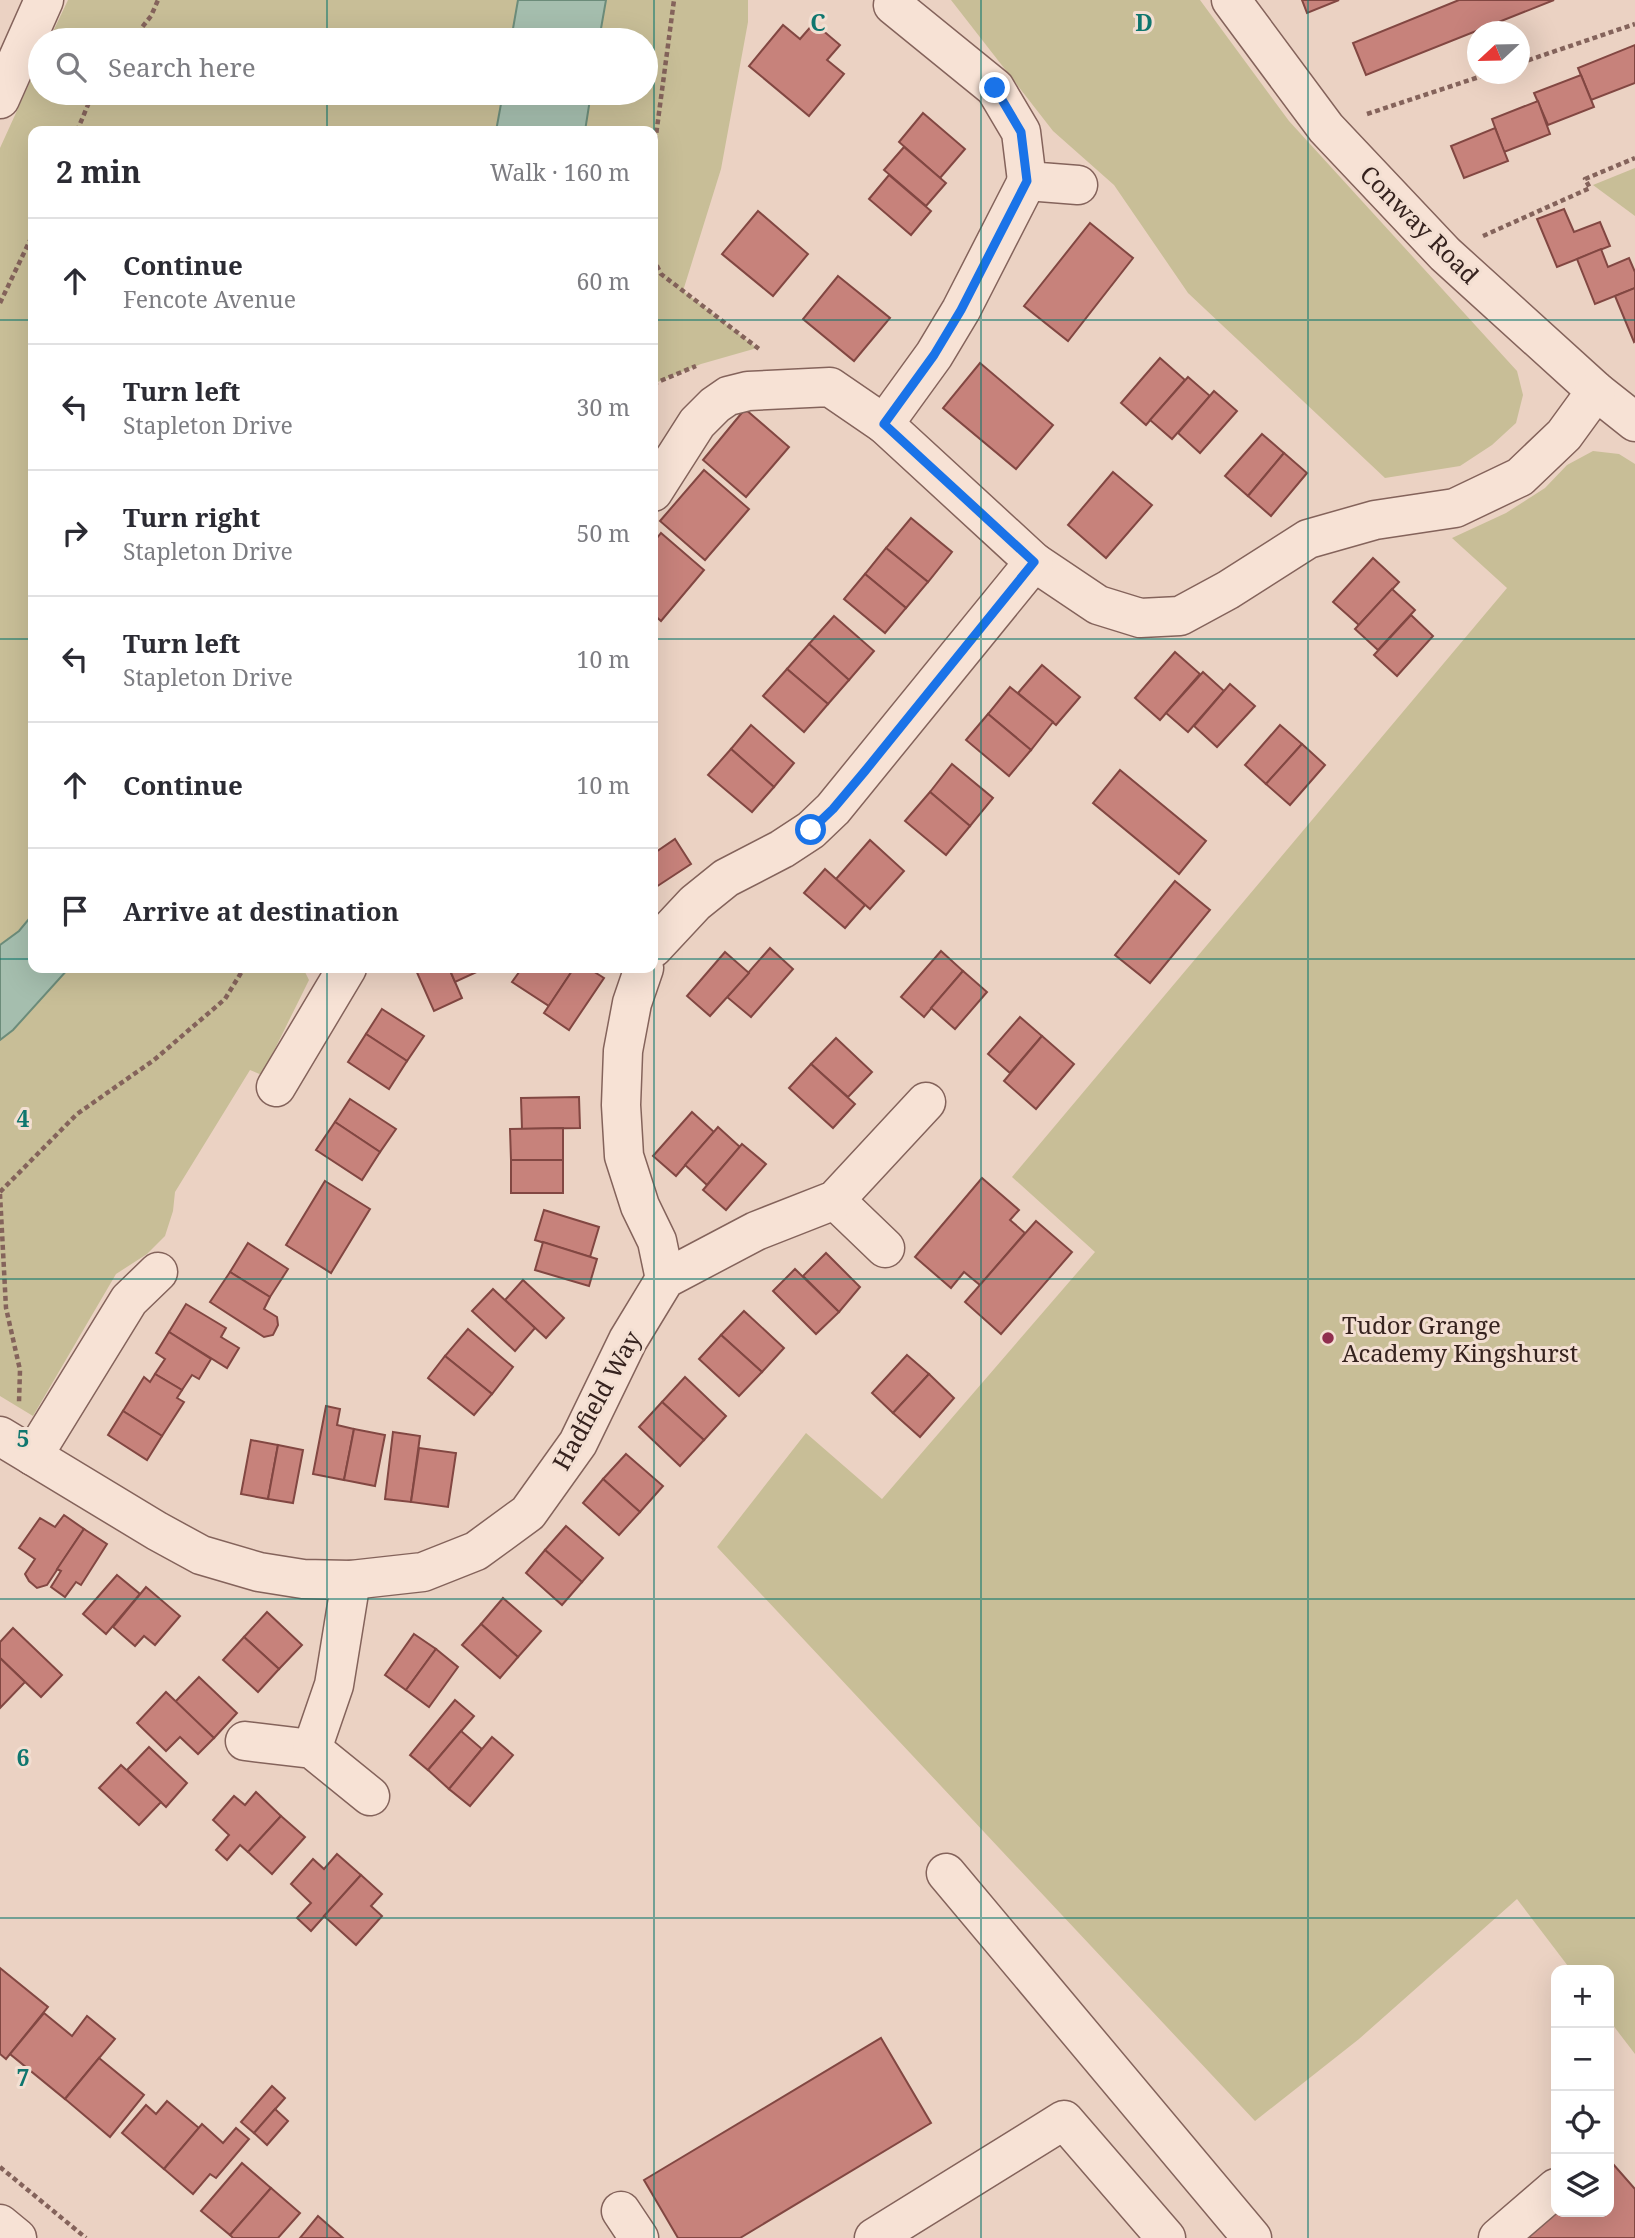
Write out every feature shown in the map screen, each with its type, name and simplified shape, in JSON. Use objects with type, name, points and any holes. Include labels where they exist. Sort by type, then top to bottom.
[{"type":"street","points":[[32,28],[44,0]]},
{"type":"street","name":"Conway Road","points":[[1231,0],[1326,128],[1445,254],[1596,391],[1635,422]]},
{"type":"street","points":[[884,424],[934,355],[961,310],[1027,181],[1021,132],[995,88],[893,5]]},
{"type":"street","points":[[0,99],[28,36]]},
{"type":"street","points":[[1027,181],[1077,185]]},
{"type":"street","points":[[658,484],[697,423],[728,396],[748,391],[830,387],[884,424],[1034,562],[1098,605],[1140,618],[1180,616],[1228,590],[1308,539],[1375,520],[1455,508],[1520,477],[1564,435],[1596,391]]},
{"type":"street","points":[[658,943],[695,903],[726,878],[782,849],[811,830],[833,809],[1034,562]]},
{"type":"street","points":[[276,1087],[344,973]]},
{"type":"street","points":[[642,973],[632,1003],[623,1051],[621,1105],[625,1156],[640,1206],[657,1241],[665,1279],[756,1231],[835,1200],[926,1102]]},
{"type":"street","points":[[835,1200],[885,1248]]},
{"type":"street","points":[[33,1456],[129,1300],[158,1272]]},
{"type":"street","name":"Hadfield Way","points":[[9,1421],[33,1456],[201,1555],[259,1572],[303,1579],[351,1580],[423,1572],[476,1551],[528,1513],[578,1443],[628,1340],[665,1279]]},
{"type":"street","points":[[312,1749],[334,1685],[351,1580]]},
{"type":"street","points":[[245,1741],[312,1749],[370,1796]]},
{"type":"street","points":[[946,1873],[1252,2238]]},
{"type":"street","points":[[874,2238],[1064,2120],[1166,2238]]},
{"type":"street","points":[[1498,2238],[1551,2192]]},
{"type":"street","points":[[0,2224],[17,2238]]},
{"type":"path","points":[[142,28],[158,0]]},
{"type":"path","points":[[657,126],[674,0]]},
{"type":"path","points":[[1530,60],[1635,24]]},
{"type":"path","points":[[1326,128],[1467,81]]},
{"type":"path","points":[[79,126],[88,105]]},
{"type":"path","points":[[1445,254],[1590,188],[1585,178],[1635,158]]},
{"type":"path","points":[[0,303],[28,244]]},
{"type":"path","points":[[658,268],[661,274],[757,348],[769,354]]},
{"type":"path","points":[[9,1421],[20,1370],[6,1308],[0,1193],[76,1114],[154,1060],[225,999],[241,973]]},
{"type":"path","points":[[0,2167],[86,2238]]},
{"type":"shaded area","points":[[68,0],[518,0],[513,28],[55,28]]},
{"type":"shaded area","points":[[518,0],[606,0],[601,28],[513,28]]},
{"type":"shaded area","points":[[606,0],[748,0],[748,22],[721,169],[683,291],[757,348],[701,364],[658,382],[658,126],[586,126],[589,105],[658,105],[658,28],[601,28]]},
{"type":"shaded area","points":[[951,0],[1200,0],[1289,121],[1517,371],[1523,395],[1516,423],[1492,445],[1460,466],[1385,478],[1188,293],[1114,185],[1053,131]]},
{"type":"shaded area","points":[[28,86],[28,105],[501,105],[497,126],[28,126],[28,920],[19,931],[0,945],[0,148]]},
{"type":"shaded area","points":[[501,105],[589,105],[586,126],[497,126]]},
{"type":"shaded area","points":[[1635,168],[1635,216],[1593,185]]},
{"type":"shaded area","name":"Tudor Grange Academy Kingshurst","points":[[1593,451],[1619,454],[1635,464],[1635,2054],[1614,2027],[1614,1965],[1567,1965],[1517,1899],[1359,2039],[1255,2121],[717,1547],[806,1433],[882,1499],[1095,1252],[1012,1177],[1507,588],[1452,538],[1506,513],[1545,488],[1567,465]]},
{"type":"shaded area","points":[[28,920],[28,973],[64,973],[13,1030],[0,1040],[0,945],[19,931]]},
{"type":"shaded area","points":[[64,973],[306,973],[309,980],[262,1075],[250,1070],[175,1192],[173,1211],[165,1236],[147,1254],[116,1274],[33,1416],[0,1396],[0,1040],[13,1030]]},
{"type":"building","points":[[1302,0],[1339,0],[1307,13]]},
{"type":"building","points":[[1459,0],[1554,0],[1501,21],[1467,21],[1467,35],[1366,75],[1353,43]]},
{"type":"building","points":[[814,23],[840,45],[827,60],[844,74],[809,116],[749,66],[783,25],[800,39]]},
{"type":"building","points":[[1635,45],[1635,83],[1591,100],[1578,68]]},
{"type":"building","points":[[1581,75],[1594,107],[1548,125],[1534,93]]},
{"type":"building","points":[[1538,101],[1550,134],[1504,152],[1492,119]]},
{"type":"building","points":[[923,113],[965,149],[940,178],[899,142]]},
{"type":"building","points":[[1495,128],[1508,161],[1464,178],[1451,146]]},
{"type":"building","points":[[904,147],[946,183],[926,206],[884,170]]},
{"type":"building","points":[[889,175],[931,211],[911,235],[869,199]]},
{"type":"building","points":[[1564,209],[1574,232],[1600,222],[1610,246],[1557,267],[1537,219]]},
{"type":"building","points":[[758,211],[808,254],[773,296],[722,254]]},
{"type":"building","points":[[1090,223],[1133,258],[1068,341],[1024,306]]},
{"type":"building","points":[[1601,249],[1608,267],[1629,258],[1635,272],[1635,288],[1595,304],[1577,259]]},
{"type":"building","points":[[838,276],[890,318],[854,361],[803,319]]},
{"type":"building","points":[[1635,288],[1635,341],[1634,342],[1615,296]]},
{"type":"building","points":[[1160,358],[1185,380],[1146,425],[1121,403]]},
{"type":"building","points":[[980,363],[1053,425],[1016,469],[943,408]]},
{"type":"building","points":[[1188,377],[1210,396],[1172,439],[1150,420]]},
{"type":"building","points":[[1214,391],[1237,411],[1200,453],[1178,433]]},
{"type":"building","points":[[745,409],[789,447],[746,497],[703,460]]},
{"type":"building","points":[[1262,434],[1284,453],[1248,496],[1225,476]]},
{"type":"building","points":[[1284,453],[1307,473],[1271,516],[1248,496]]},
{"type":"building","points":[[704,470],[749,509],[705,560],[660,521]]},
{"type":"building","points":[[1113,472],[1152,505],[1106,558],[1068,525]]},
{"type":"building","points":[[911,518],[952,552],[928,582],[886,548]]},
{"type":"building","points":[[661,533],[704,570],[661,621],[658,618],[658,537]]},
{"type":"building","points":[[886,548],[928,582],[906,608],[865,574]]},
{"type":"building","points":[[1373,558],[1399,582],[1359,625],[1333,602]]},
{"type":"building","points":[[865,574],[906,608],[885,633],[844,599]]},
{"type":"building","points":[[1392,589],[1415,610],[1378,650],[1355,629]]},
{"type":"building","points":[[1411,615],[1433,636],[1397,676],[1374,655]]},
{"type":"building","points":[[834,616],[874,651],[849,680],[809,644]]},
{"type":"building","points":[[809,644],[849,680],[828,704],[787,669]]},
{"type":"building","points":[[1175,652],[1200,674],[1160,720],[1135,698]]},
{"type":"building","points":[[1042,665],[1080,697],[1056,725],[1018,693]]},
{"type":"building","points":[[787,669],[828,704],[804,732],[763,696]]},
{"type":"building","points":[[1203,672],[1224,691],[1188,732],[1166,713]]},
{"type":"building","points":[[1230,684],[1255,706],[1217,747],[1194,726]]},
{"type":"building","points":[[1010,687],[1053,722],[1031,750],[988,714]]},
{"type":"building","points":[[988,714],[1031,750],[1009,776],[966,740]]},
{"type":"building","points":[[751,725],[794,763],[774,787],[731,749]]},
{"type":"building","points":[[1280,725],[1302,744],[1266,784],[1245,765]]},
{"type":"building","points":[[1302,744],[1325,765],[1290,805],[1266,784]]},
{"type":"building","points":[[731,749],[774,787],[752,812],[708,775]]},
{"type":"building","points":[[952,764],[993,798],[970,826],[930,792]]},
{"type":"building","points":[[1120,770],[1206,841],[1179,874],[1093,803]]},
{"type":"building","points":[[930,792],[970,826],[946,855],[905,821]]},
{"type":"building","points":[[675,839],[691,864],[658,886],[658,851]]},
{"type":"building","points":[[870,840],[904,871],[870,909],[836,879]]},
{"type":"building","points":[[825,869],[865,905],[845,928],[804,893]]},
{"type":"building","points":[[1175,881],[1210,910],[1150,983],[1115,955]]},
{"type":"building","points":[[770,948],[793,969],[751,1017],[727,997]]},
{"type":"building","points":[[941,951],[963,971],[924,1017],[901,997]]},
{"type":"building","points":[[725,952],[749,973],[710,1016],[687,996]]},
{"type":"building","points":[[963,971],[987,992],[955,1029],[931,1008]]},
{"type":"building","points":[[417,973],[451,973],[462,998],[434,1011]]},
{"type":"building","points":[[451,973],[474,973],[455,982]]},
{"type":"building","points":[[518,973],[571,973],[549,1006],[512,982]]},
{"type":"building","points":[[571,973],[596,973],[604,978],[569,1030],[544,1013]]},
{"type":"building","points":[[382,1009],[424,1036],[407,1061],[366,1034]]},
{"type":"building","points":[[1020,1017],[1042,1036],[1010,1073],[988,1054]]},
{"type":"building","points":[[366,1034],[407,1061],[389,1089],[348,1062]]},
{"type":"building","points":[[1042,1036],[1074,1064],[1036,1109],[1004,1081]]},
{"type":"building","points":[[836,1038],[872,1072],[848,1097],[811,1064]]},
{"type":"building","points":[[811,1064],[855,1104],[833,1128],[789,1088]]},
{"type":"building","points":[[579,1097],[580,1128],[522,1129],[521,1098]]},
{"type":"building","points":[[350,1099],[396,1129],[380,1152],[335,1122]]},
{"type":"building","points":[[692,1112],[714,1132],[676,1176],[653,1156]]},
{"type":"building","points":[[335,1122],[380,1152],[362,1180],[316,1150]]},
{"type":"building","points":[[718,1127],[740,1147],[707,1185],[685,1165]]},
{"type":"building","points":[[563,1128],[563,1160],[511,1160],[510,1129]]},
{"type":"building","points":[[742,1144],[766,1164],[726,1210],[703,1190]]},
{"type":"building","points":[[511,1160],[563,1160],[563,1193],[511,1193]]},
{"type":"building","points":[[982,1178],[1019,1210],[1010,1220],[1025,1233],[980,1285],[964,1272],[951,1288],[915,1257]]},
{"type":"building","points":[[325,1181],[370,1209],[331,1273],[286,1245]]},
{"type":"building","points":[[544,1210],[599,1227],[590,1257],[535,1240]]},
{"type":"building","points":[[1036,1221],[1072,1252],[1001,1334],[965,1302]]},
{"type":"building","points":[[543,1242],[597,1259],[589,1286],[535,1270]]},
{"type":"building","points":[[248,1243],[288,1269],[270,1297],[230,1272]]},
{"type":"building","points":[[826,1253],[860,1287],[839,1312],[803,1276]]},
{"type":"building","points":[[795,1269],[839,1312],[816,1334],[773,1291]]},
{"type":"building","points":[[230,1272],[270,1297],[264,1309],[277,1317],[278,1325],[273,1335],[264,1337],[210,1302]]},
{"type":"building","points":[[523,1280],[564,1318],[546,1338],[505,1300]]},
{"type":"building","points":[[493,1289],[535,1328],[515,1351],[472,1311]]},
{"type":"building","points":[[186,1304],[226,1328],[221,1337],[239,1348],[227,1368],[169,1332]]},
{"type":"building","points":[[744,1311],[784,1348],[762,1372],[721,1335]]},
{"type":"building","points":[[468,1329],[513,1367],[492,1394],[445,1356]]},
{"type":"building","points":[[169,1332],[211,1359],[199,1379],[192,1375],[182,1390],[155,1374],[165,1359],[156,1353]]},
{"type":"building","points":[[721,1335],[762,1372],[739,1396],[699,1359]]},
{"type":"building","points":[[907,1355],[929,1374],[893,1413],[872,1393]]},
{"type":"building","points":[[445,1356],[492,1394],[474,1415],[428,1378]]},
{"type":"building","points":[[155,1374],[182,1390],[177,1398],[184,1402],[162,1436],[123,1411],[144,1377],[150,1382]]},
{"type":"building","points":[[929,1374],[954,1398],[920,1437],[893,1413]]},
{"type":"building","points":[[685,1377],[726,1416],[704,1440],[662,1402]]},
{"type":"building","points":[[662,1402],[704,1440],[680,1466],[639,1427]]},
{"type":"building","points":[[326,1406],[340,1409],[337,1425],[354,1429],[344,1480],[313,1474]]},
{"type":"building","points":[[123,1411],[162,1436],[147,1460],[108,1435]]},
{"type":"building","points":[[354,1429],[385,1435],[375,1486],[344,1480]]},
{"type":"building","points":[[393,1432],[420,1436],[411,1502],[385,1499]]},
{"type":"building","points":[[251,1440],[278,1445],[268,1499],[241,1494]]},
{"type":"building","points":[[278,1445],[303,1450],[293,1503],[268,1499]]},
{"type":"building","points":[[419,1448],[456,1453],[448,1507],[411,1502]]},
{"type":"building","points":[[626,1454],[663,1486],[640,1512],[603,1479]]},
{"type":"building","points":[[603,1479],[640,1512],[619,1535],[583,1503]]},
{"type":"building","points":[[64,1515],[84,1529],[47,1585],[37,1588],[25,1574],[35,1559],[19,1548],[40,1518],[55,1527]]},
{"type":"building","points":[[566,1526],[603,1558],[582,1582],[545,1550]]},
{"type":"building","points":[[84,1529],[107,1544],[81,1585],[76,1582],[65,1597],[51,1587],[61,1571],[57,1569]]},
{"type":"building","points":[[545,1550],[582,1582],[562,1605],[526,1573]]},
{"type":"building","points":[[117,1575],[140,1594],[106,1634],[83,1614]]},
{"type":"building","points":[[146,1587],[180,1616],[155,1645],[144,1636],[135,1646],[113,1627]]},
{"type":"building","points":[[503,1598],[541,1631],[518,1657],[481,1624]]},
{"type":"building","points":[[267,1612],[302,1645],[279,1669],[244,1637]]},
{"type":"building","points":[[481,1624],[518,1657],[500,1678],[462,1645]]},
{"type":"building","points":[[13,1628],[62,1675],[41,1697],[0,1658],[0,1642]]},
{"type":"building","points":[[414,1634],[436,1649],[406,1690],[385,1675]]},
{"type":"building","points":[[244,1637],[279,1669],[258,1692],[223,1660]]},
{"type":"building","points":[[436,1649],[458,1667],[429,1707],[406,1690]]},
{"type":"building","points":[[0,1658],[25,1682],[0,1708]]},
{"type":"building","points":[[199,1677],[237,1713],[214,1738],[175,1702]]},
{"type":"building","points":[[166,1692],[214,1738],[198,1754],[180,1737],[166,1751],[137,1723]]},
{"type":"building","points":[[455,1700],[474,1716],[428,1770],[410,1755]]},
{"type":"building","points":[[461,1731],[482,1749],[449,1789],[428,1770]]},
{"type":"building","points":[[492,1737],[513,1755],[470,1806],[449,1789]]},
{"type":"building","points":[[149,1747],[187,1783],[166,1807],[127,1770]]},
{"type":"building","points":[[121,1765],[161,1802],[139,1825],[99,1788]]},
{"type":"building","points":[[256,1792],[281,1816],[248,1852],[240,1845],[227,1860],[216,1850],[229,1835],[213,1820],[234,1796],[245,1805]]},
{"type":"building","points":[[281,1816],[305,1837],[272,1874],[248,1852]]},
{"type":"building","points":[[337,1854],[361,1875],[311,1931],[297,1918],[311,1903],[291,1884],[313,1859],[324,1869]]},
{"type":"building","points":[[361,1875],[382,1894],[371,1906],[382,1916],[356,1945],[324,1916]]},
{"type":"building","points":[[0,1968],[48,2007],[6,2059],[0,2054]]},
{"type":"building","points":[[44,2013],[72,2036],[87,2016],[115,2039],[65,2099],[10,2054]]},
{"type":"building","points":[[881,2038],[931,2123],[740,2238],[678,2238],[644,2180]]},
{"type":"building","points":[[99,2058],[144,2095],[110,2137],[65,2099]]},
{"type":"building","points":[[272,2086],[285,2098],[254,2133],[241,2122]]},
{"type":"building","points":[[167,2101],[199,2128],[164,2169],[122,2133],[146,2105],[156,2114]]},
{"type":"building","points":[[275,2109],[288,2121],[267,2145],[254,2133]]},
{"type":"building","points":[[202,2124],[223,2143],[236,2128],[249,2139],[216,2178],[210,2174],[193,2194],[164,2169]]},
{"type":"building","points":[[242,2163],[271,2188],[230,2235],[201,2211]]},
{"type":"building","points":[[1614,2165],[1635,2189],[1635,2238],[1527,2238],[1551,2217],[1614,2217]]},
{"type":"building","points":[[271,2188],[300,2213],[278,2238],[233,2238],[230,2235]]},
{"type":"building","points":[[318,2216],[343,2238],[300,2238]]},
{"type":"place","name":"Tudor Grange Academy Kingshurst","points":[[1328,1338]]},
{"type":"route","points":[[811,830],[865,771],[1034,562],[884,424],[934,355],[961,310],[1027,181],[1021,132],[995,88]]}]
